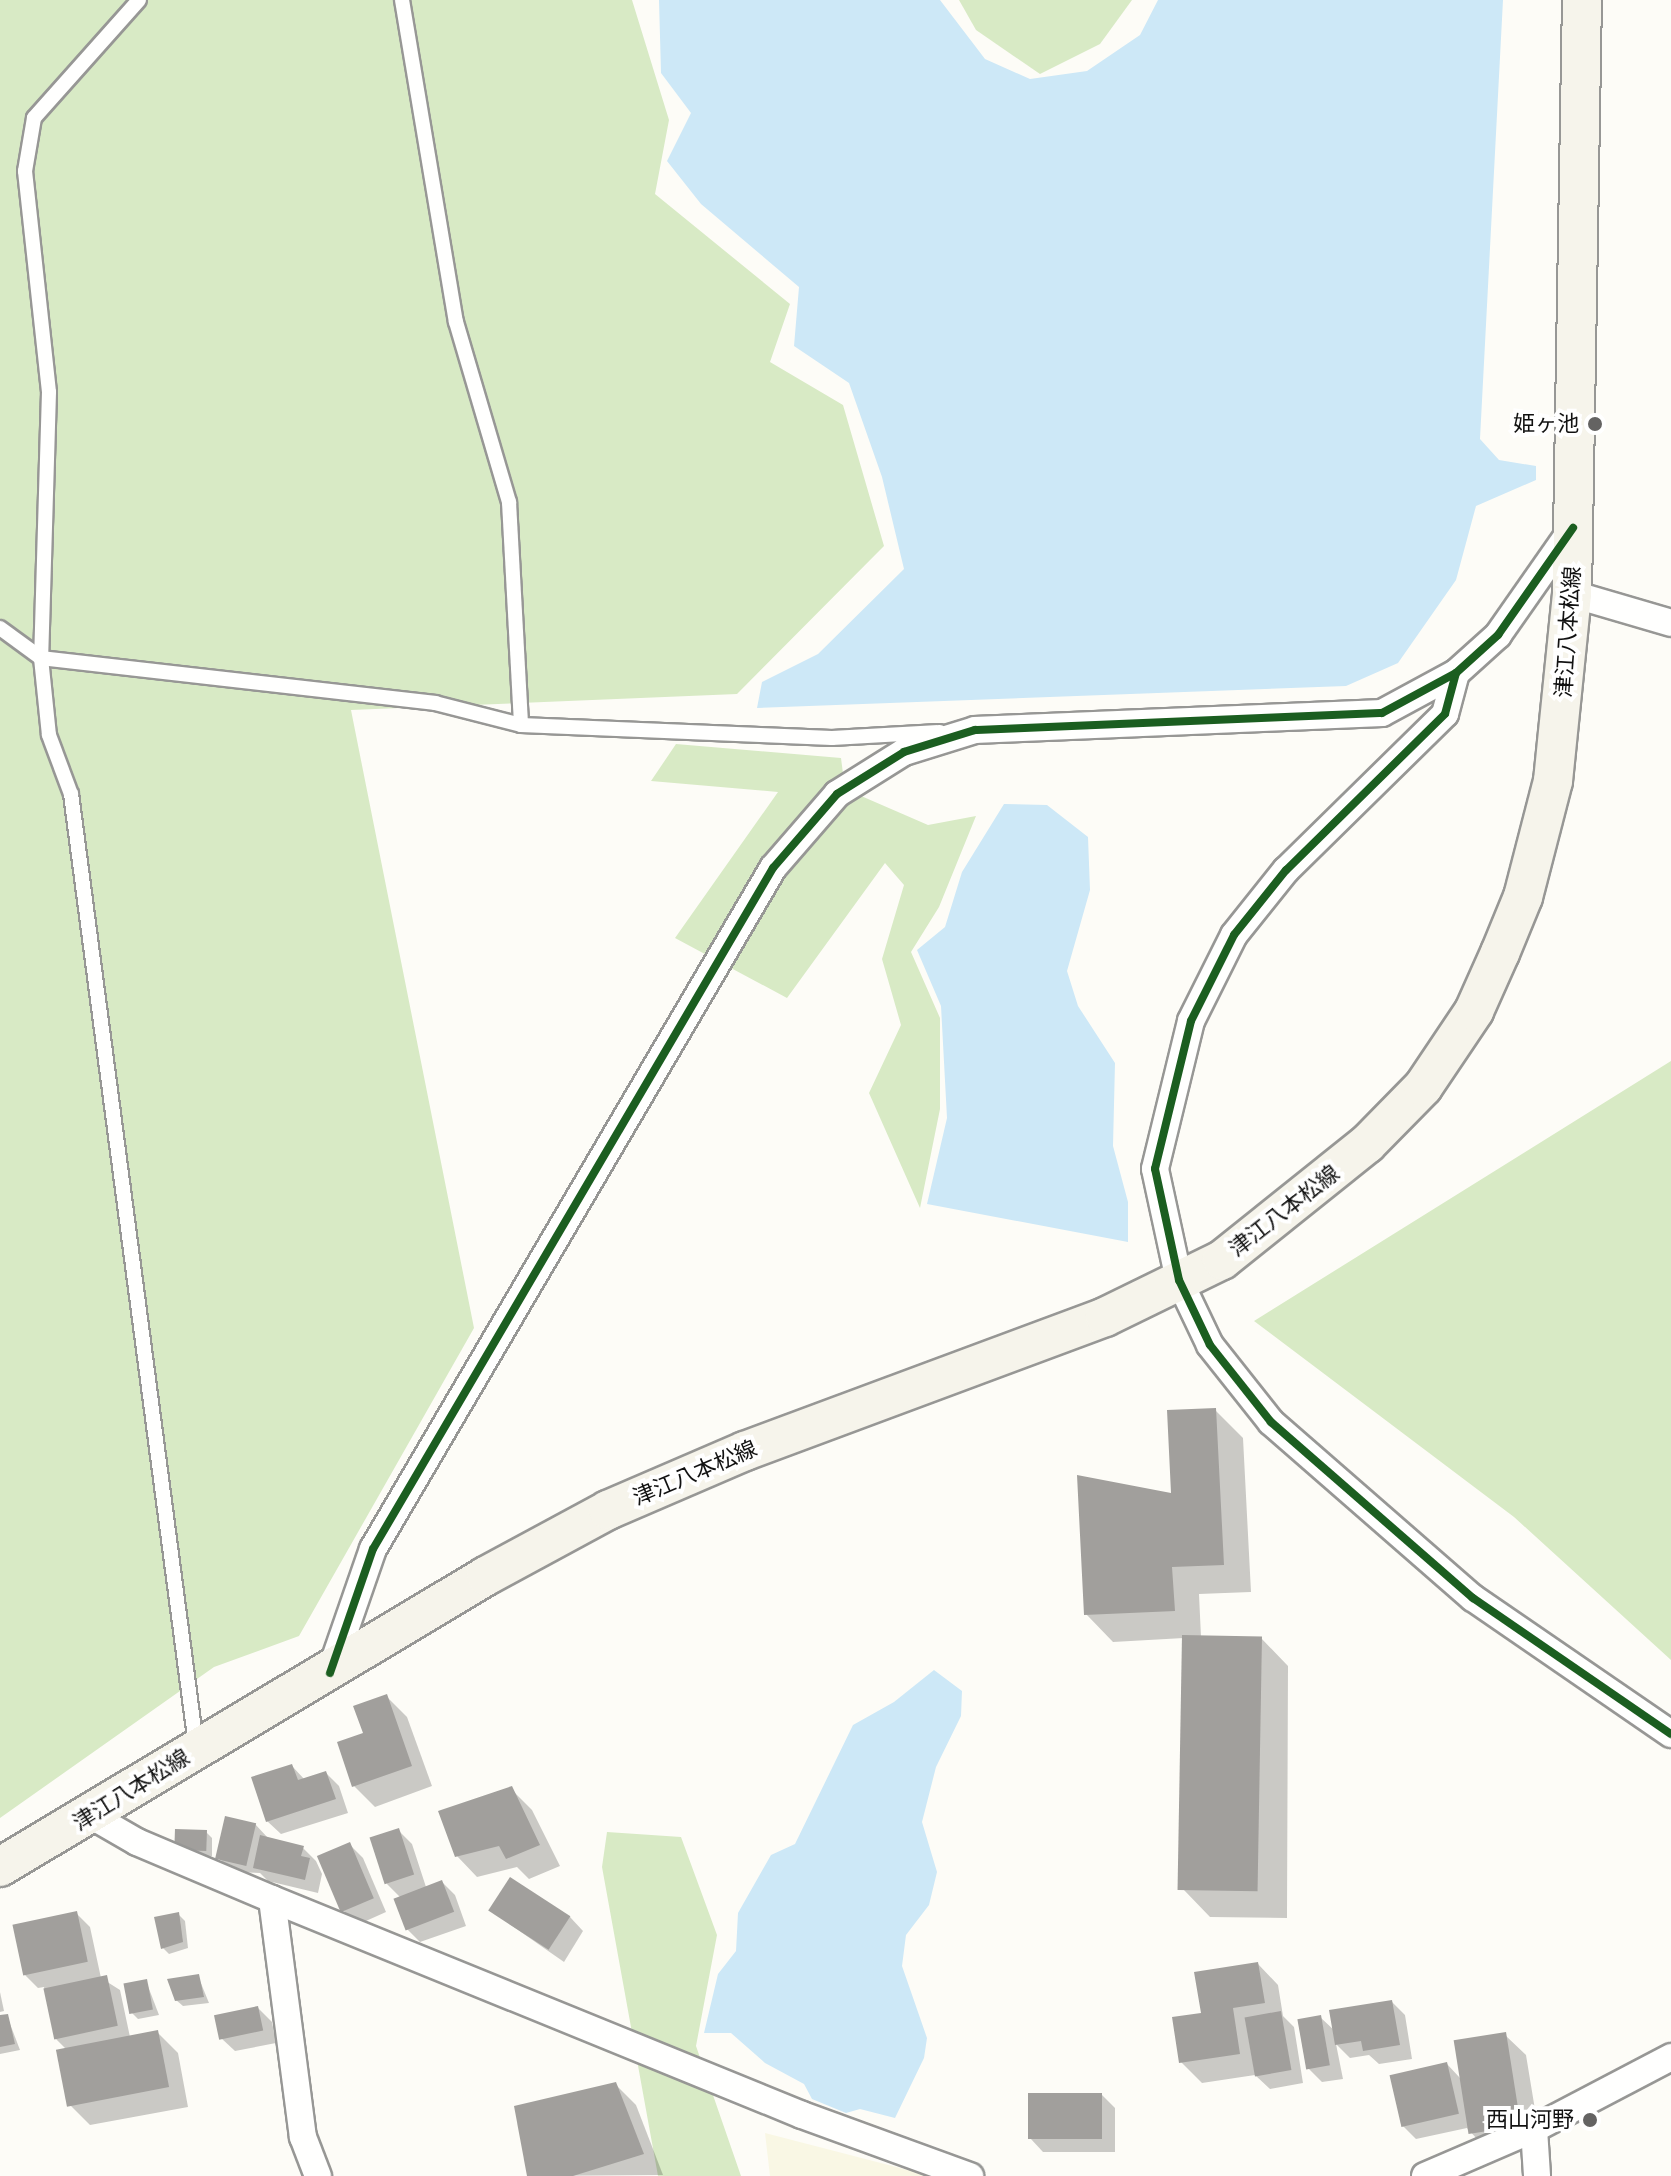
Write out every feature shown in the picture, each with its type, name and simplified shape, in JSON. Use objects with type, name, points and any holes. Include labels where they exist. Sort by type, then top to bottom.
[{"type":"main road","name":"津江八本松線","points":[[0,1867],[92,1816],[196,1749],[330,1673],[486,1576],[608,1510],[745,1451],[1105,1317],[1222,1260],[1270,1226],[1367,1144],[1423,1087],[1474,1011],[1523,897],[1546,811],[1564,699],[1572,594],[1582,0]]},
{"type":"street","points":[[330,1673],[373,1549],[773,868],[837,794],[904,752],[975,730],[1382,713],[1456,673],[1498,635],[1573,528]]},
{"type":"street","points":[[1572,594],[1671,623]]},
{"type":"street","points":[[1456,673],[1445,714],[1286,870],[1234,935],[1191,1021],[1155,1169],[1179,1280],[1210,1345],[1271,1422],[1473,1598],[1671,1734]]},
{"type":"street","points":[[92,1816],[137,1842],[272,1899],[802,2115],[970,2176]]},
{"type":"street","points":[[272,1899],[303,2137],[318,2176]]},
{"type":"street","points":[[1425,2176],[1534,2129],[1671,2057]]},
{"type":"street","points":[[1534,2129],[1537,2176]]},
{"type":"lane","points":[[139,0],[34,118],[25,171],[49,392],[41,658],[49,735],[71,794],[196,1749]]},
{"type":"lane","points":[[402,0],[456,322],[509,502],[521,725]]},
{"type":"lane","points":[[0,628],[41,658],[435,703],[521,725],[832,738],[975,730]]},
{"type":"shaded area","points":[[765,2133],[931,2176],[770,2176]]},
{"type":"green space","points":[[0,0],[632,0],[669,120],[655,194],[790,304],[770,362],[843,405],[884,546],[737,694],[351,710],[474,1328],[299,1636],[214,1667],[0,1818]]},
{"type":"green space","points":[[959,0],[1132,0],[1100,44],[1040,74],[976,30]]},
{"type":"green space","points":[[676,744],[841,758],[845,789],[928,825],[976,816],[939,907],[911,952],[940,1018],[940,1109],[920,1208],[869,1093],[901,1025],[882,959],[904,885],[885,863],[787,998],[675,938],[778,792],[651,781]]},
{"type":"green space","points":[[1671,1061],[1671,1660],[1514,1517],[1254,1321]]},
{"type":"green space","points":[[607,1832],[681,1837],[717,1935],[696,2046],[741,2176],[658,2176],[602,1867]]},
{"type":"water","name":"姫ヶ池","points":[[659,0],[940,0],[985,59],[1030,79],[1087,71],[1140,35],[1158,0],[1503,0],[1480,439],[1499,460],[1536,466],[1536,480],[1476,506],[1456,580],[1398,663],[1346,686],[757,708],[762,682],[818,654],[904,569],[882,477],[849,383],[794,346],[799,287],[701,204],[667,161],[691,113],[661,73]]},
{"type":"water","points":[[1004,804],[1047,805],[1088,837],[1090,890],[1067,971],[1078,1006],[1115,1063],[1113,1146],[1128,1202],[1128,1242],[927,1204],[947,1118],[941,1006],[917,950],[945,927],[962,872]]},
{"type":"water","points":[[934,1670],[962,1691],[961,1716],[936,1767],[922,1822],[937,1872],[929,1905],[906,1935],[902,1966],[927,2038],[924,2058],[895,2118],[860,2109],[846,2113],[812,2099],[804,2084],[765,2063],[731,2033],[704,2033],[718,1974],[736,1951],[738,1913],[771,1855],[795,1844],[853,1725],[894,1702]]},
{"type":"building","points":[[1216,1408],[1224,1565],[1172,1567],[1175,1611],[1084,1615],[1077,1475],[1171,1493],[1167,1410]]},
{"type":"building","points":[[1182,1635],[1262,1636],[1258,1891],[1178,1890]]},
{"type":"building","points":[[387,1694],[412,1766],[352,1787],[337,1742],[363,1733],[353,1706]]},
{"type":"building","points":[[292,1764],[298,1780],[326,1771],[336,1799],[266,1822],[251,1777]]},
{"type":"building","points":[[512,1786],[540,1845],[506,1859],[499,1846],[455,1857],[438,1811]]},
{"type":"building","points":[[225,1816],[256,1823],[246,1866],[215,1859]]},
{"type":"building","points":[[399,1828],[414,1875],[385,1884],[370,1838]]},
{"type":"building","points":[[175,1829],[207,1830],[206,1851],[174,1850]]},
{"type":"building","points":[[260,1835],[304,1846],[301,1856],[310,1858],[305,1880],[253,1868]]},
{"type":"building","points":[[350,1842],[374,1898],[341,1912],[317,1856]]},
{"type":"building","points":[[510,1877],[570,1916],[549,1950],[488,1911]]},
{"type":"building","points":[[442,1880],[454,1912],[406,1930],[393,1899]]},
{"type":"building","points":[[77,1911],[88,1962],[23,1976],[12,1925]]},
{"type":"building","points":[[179,1912],[183,1942],[161,1949],[154,1917]]},
{"type":"building","points":[[1258,1962],[1265,2003],[1233,2008],[1240,2054],[1179,2063],[1172,2017],[1201,2013],[1194,1972]]},
{"type":"building","points":[[199,1974],[204,1997],[175,2001],[167,1979]]},
{"type":"building","points":[[107,1975],[118,2026],[54,2039],[43,1989]]},
{"type":"building","points":[[147,1979],[153,2009],[129,2014],[123,1984]]},
{"type":"building","points":[[1392,2000],[1400,2045],[1363,2051],[1361,2041],[1335,2045],[1329,2010]]},
{"type":"building","points":[[258,2006],[263,2030],[219,2040],[214,2015]]},
{"type":"building","points":[[1281,2011],[1291,2070],[1255,2077],[1245,2017]]},
{"type":"building","points":[[8,2014],[15,2044],[0,2047],[0,2015]]},
{"type":"building","points":[[1321,2015],[1330,2065],[1306,2069],[1297,2019]]},
{"type":"building","points":[[158,2030],[169,2087],[67,2107],[56,2050]]},
{"type":"building","points":[[1506,2032],[1521,2126],[1469,2134],[1454,2040]]},
{"type":"building","points":[[1447,2062],[1459,2114],[1401,2127],[1390,2075]]},
{"type":"building","points":[[616,2082],[644,2154],[573,2176],[527,2176],[514,2106]]},
{"type":"building","points":[[1028,2093],[1102,2093],[1102,2139],[1028,2139]]},
{"type":"cycle path","points":[[330,1673],[373,1549],[773,868],[837,794],[904,752],[975,730],[1382,713],[1456,673],[1498,635],[1573,528]]},
{"type":"cycle path","points":[[1456,673],[1445,714],[1286,870],[1234,935],[1191,1021],[1155,1169],[1179,1280],[1210,1345],[1271,1422],[1473,1598],[1671,1734]]},
{"type":"place","name":"姫ヶ池","points":[[1595,424]]},
{"type":"place","name":"西山河野","points":[[1590,2120]]}]
